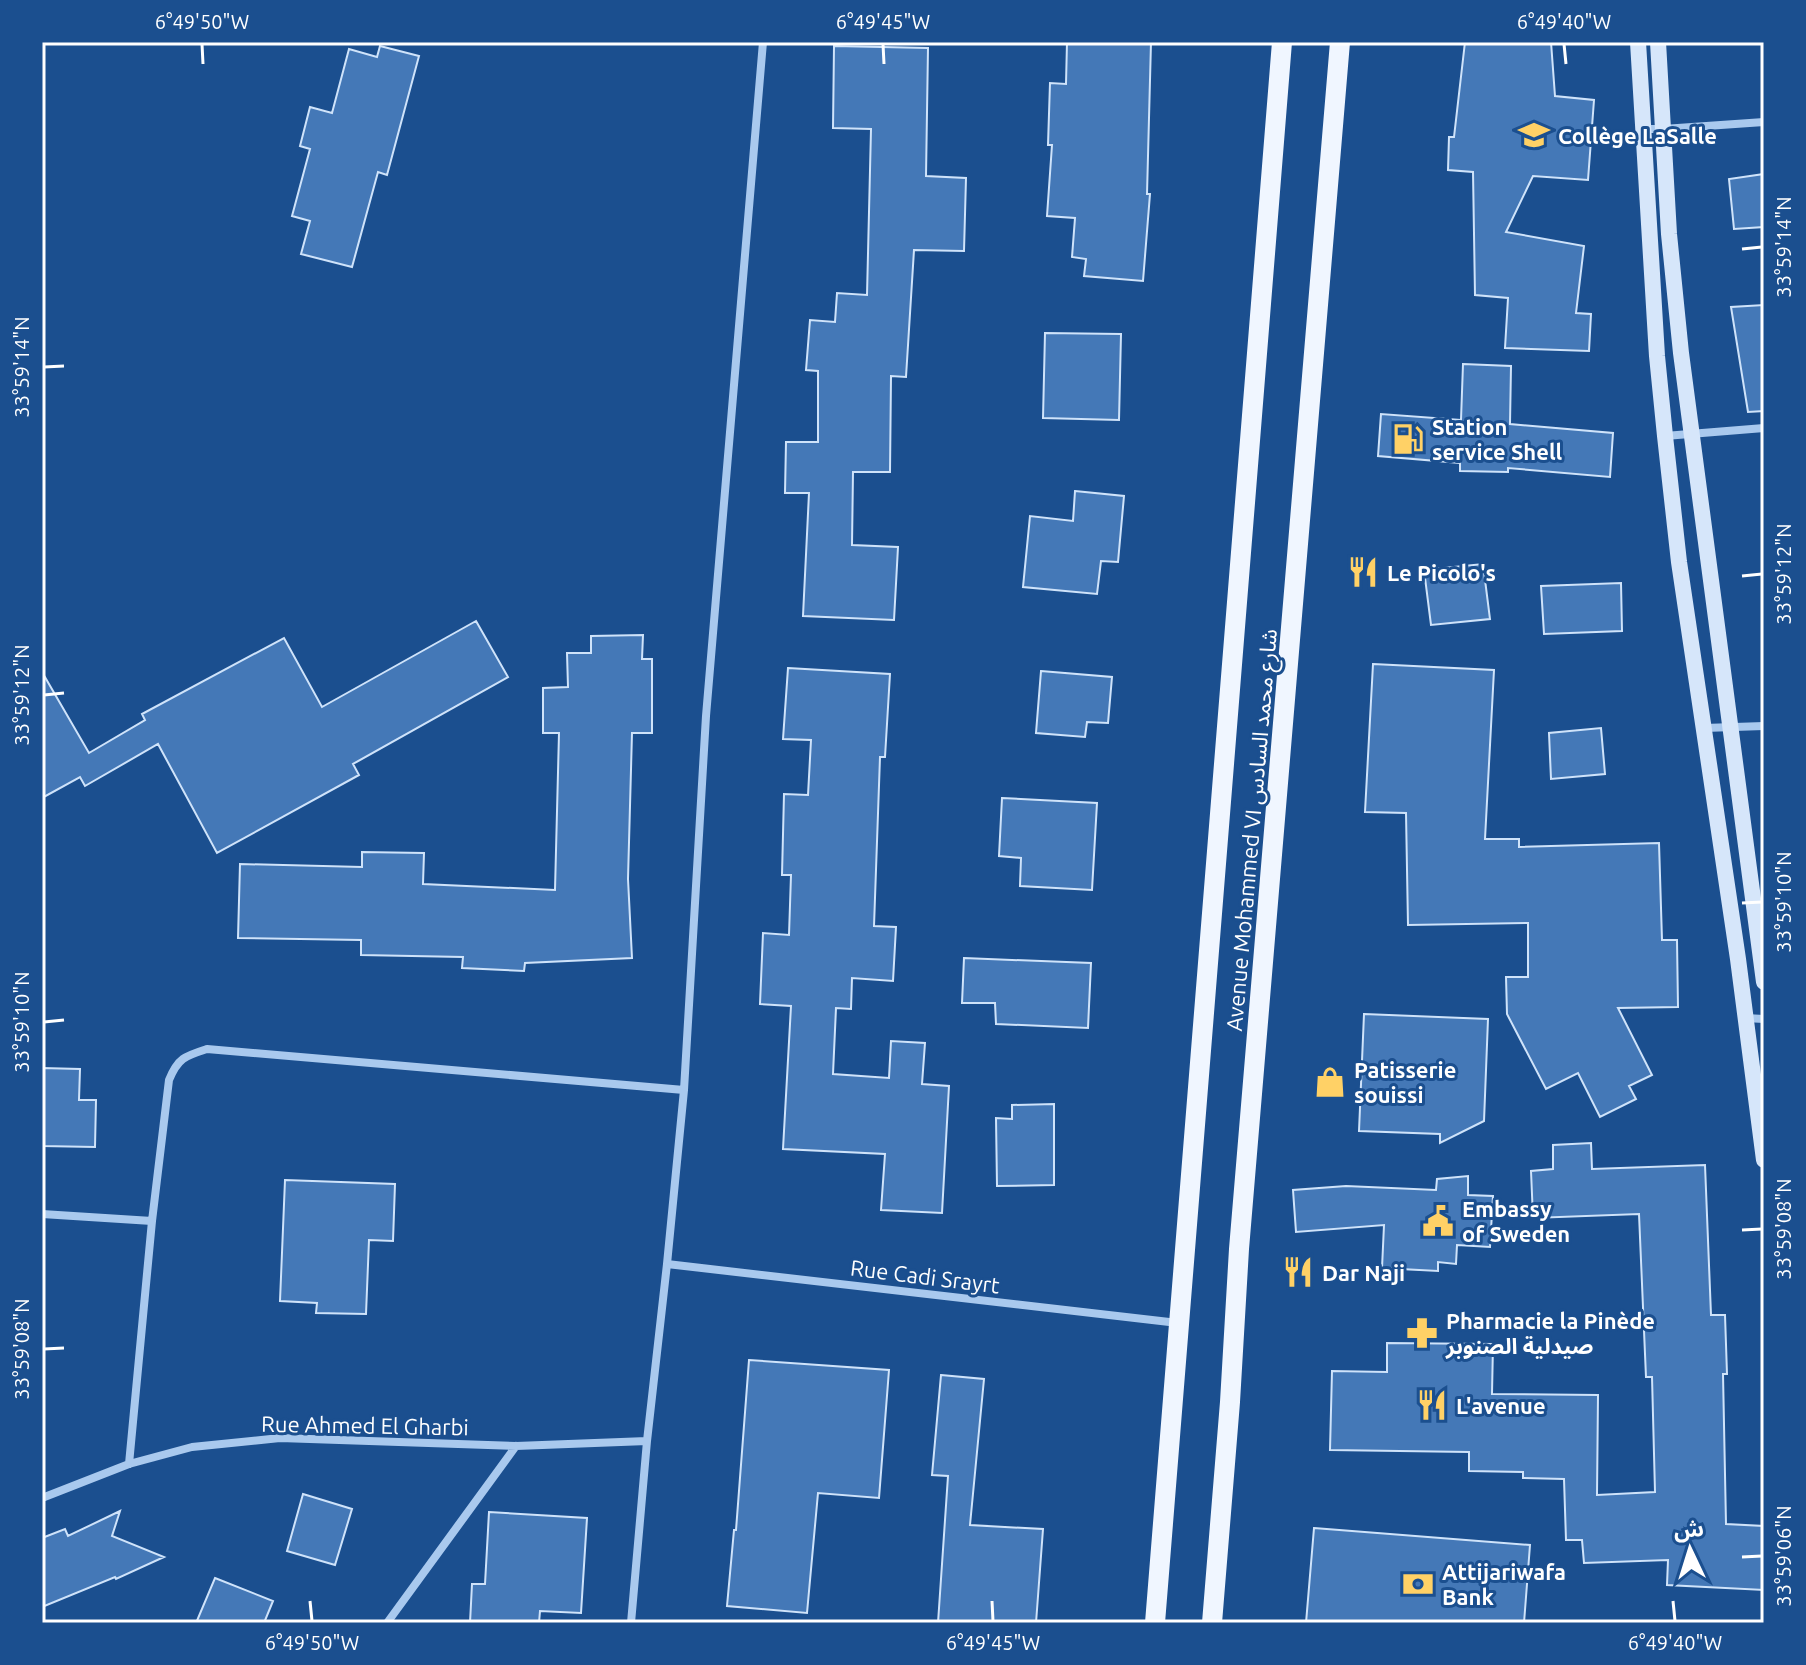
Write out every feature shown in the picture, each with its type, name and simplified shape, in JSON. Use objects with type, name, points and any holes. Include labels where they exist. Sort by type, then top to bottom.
[{"type":"main road","name":"Avenue Mohammed VI شارع محمد السادس","points":[[1155,1623],[1282,42]]},
{"type":"main road","name":"Avenue Mohammed VI شارع محمد السادس","points":[[1212,1623],[1239,1249],[1340,42]]},
{"type":"main road","points":[[1638,42],[1657,356],[1679,562],[1764,1160]]},
{"type":"main road","points":[[1658,42],[1669,234],[1681,353],[1764,982]]},
{"type":"street","points":[[631,1623],[684,1090],[706,716],[763,42]]},
{"type":"street","points":[[1643,129],[1764,122]]},
{"type":"street","points":[[1665,436],[1764,428]]},
{"type":"street","points":[[1703,728],[1764,726]]},
{"type":"street","points":[[1745,1018],[1764,1019]]},
{"type":"street","points":[[129,1464],[169,1080],[174,1068],[185,1056],[207,1049],[684,1090]]},
{"type":"street","points":[[42,1214],[152,1221]]},
{"type":"street","name":"Rue Cadi Srayrt","points":[[667,1264],[1179,1323]]},
{"type":"street","name":"Rue Ahmed El Gharbi","points":[[42,1498],[129,1464],[192,1447],[280,1438],[516,1446],[647,1441]]},
{"type":"street","points":[[387,1623],[516,1446]]},
{"type":"building","points":[[1067,42],[1151,42],[1147,194],[1150,194],[1143,281],[1084,276],[1086,259],[1072,257],[1075,218],[1047,216],[1052,145],[1048,145],[1050,83],[1066,84]]},
{"type":"building","points":[[1465,42],[1551,42],[1555,96],[1594,100],[1588,180],[1533,176],[1506,232],[1584,246],[1576,313],[1591,314],[1589,351],[1505,348],[1508,298],[1475,295],[1473,172],[1448,170],[1449,137],[1454,137]]},
{"type":"building","points":[[380,46],[419,56],[387,175],[378,172],[352,267],[301,254],[310,221],[292,216],[310,149],[300,146],[310,107],[332,113],[349,49],[377,57]]},
{"type":"building","points":[[834,46],[928,48],[926,176],[966,178],[964,251],[914,250],[906,377],[891,376],[890,472],[853,472],[852,545],[898,547],[894,620],[803,616],[809,493],[785,493],[786,442],[818,442],[818,371],[806,370],[810,320],[835,322],[837,293],[867,295],[871,129],[833,128]]},
{"type":"building","points":[[1764,174],[1764,227],[1734,229],[1729,179]]},
{"type":"building","points":[[1764,305],[1764,411],[1748,412],[1731,307]]},
{"type":"building","points":[[1045,333],[1121,334],[1119,420],[1043,418]]},
{"type":"building","points":[[1463,364],[1511,366],[1510,424],[1613,433],[1610,477],[1508,468],[1508,472],[1460,471],[1460,463],[1378,456],[1381,414],[1461,420]]},
{"type":"building","points":[[1075,491],[1124,496],[1118,562],[1101,561],[1097,594],[1023,587],[1030,516],[1073,521]]},
{"type":"building","points":[[1483,564],[1490,619],[1431,625],[1424,570]]},
{"type":"building","points":[[1621,583],[1622,631],[1544,634],[1541,586]]},
{"type":"building","points":[[476,621],[508,677],[353,764],[359,775],[217,853],[158,744],[85,786],[80,777],[42,798],[42,672],[89,753],[145,720],[142,714],[284,638],[322,707]]},
{"type":"building","points":[[643,635],[642,659],[652,659],[652,733],[632,733],[628,879],[632,958],[525,963],[524,971],[462,968],[463,957],[361,955],[361,940],[238,938],[240,864],[362,867],[362,852],[424,853],[423,884],[555,890],[559,733],[543,733],[543,688],[568,687],[567,653],[591,653],[591,636]]},
{"type":"building","points":[[1373,664],[1494,670],[1485,839],[1519,839],[1519,847],[1659,843],[1662,940],[1677,940],[1678,1007],[1618,1008],[1652,1075],[1629,1086],[1636,1099],[1600,1117],[1578,1073],[1546,1089],[1507,1014],[1506,977],[1528,977],[1528,923],[1408,925],[1406,813],[1365,812]]},
{"type":"building","points":[[788,668],[890,674],[885,757],[880,757],[874,926],[896,927],[893,981],[852,978],[851,1009],[836,1008],[833,1074],[889,1078],[891,1041],[925,1043],[922,1084],[949,1086],[942,1213],[881,1210],[885,1154],[783,1149],[791,1006],[760,1004],[763,933],[789,935],[791,875],[782,875],[784,794],[808,795],[811,740],[783,739]]},
{"type":"building","points":[[1041,671],[1112,677],[1108,723],[1087,722],[1085,737],[1036,733]]},
{"type":"building","points":[[1601,728],[1605,774],[1551,779],[1549,733]]},
{"type":"building","points":[[1002,798],[1097,803],[1092,890],[1020,886],[1021,858],[999,856]]},
{"type":"building","points":[[964,958],[1091,963],[1088,1028],[996,1024],[995,1003],[962,1003]]},
{"type":"building","points":[[1364,1014],[1488,1019],[1484,1121],[1440,1143],[1440,1134],[1359,1131]]},
{"type":"building","points":[[42,1068],[80,1069],[79,1100],[96,1100],[95,1147],[42,1146]]},
{"type":"building","points":[[1054,1104],[1054,1185],[997,1186],[996,1118],[1012,1119],[1012,1105]]},
{"type":"building","points":[[1591,1143],[1592,1169],[1705,1165],[1711,1315],[1725,1315],[1726,1524],[1764,1526],[1764,1590],[1667,1585],[1668,1560],[1584,1563],[1582,1540],[1566,1540],[1564,1479],[1523,1478],[1523,1472],[1469,1471],[1469,1452],[1330,1450],[1332,1371],[1387,1372],[1387,1343],[1493,1344],[1492,1394],[1598,1395],[1597,1495],[1655,1492],[1652,1377],[1646,1377],[1639,1214],[1533,1218],[1531,1171],[1553,1169],[1553,1145]]},
{"type":"building","name":"Embassy of Sweden","points":[[1468,1176],[1468,1195],[1493,1196],[1490,1247],[1457,1245],[1456,1264],[1438,1262],[1438,1271],[1382,1268],[1384,1225],[1296,1232],[1293,1190],[1346,1186],[1436,1190],[1437,1179]]},
{"type":"building","points":[[285,1180],[395,1184],[393,1241],[369,1240],[366,1314],[316,1313],[317,1303],[280,1301]]},
{"type":"building","points":[[749,1360],[889,1370],[879,1498],[818,1493],[807,1613],[727,1606]]},
{"type":"building","points":[[941,1375],[984,1379],[970,1525],[1043,1529],[1036,1623],[938,1623],[948,1476],[932,1475]]},
{"type":"building","points":[[303,1494],[352,1509],[335,1565],[287,1551]]},
{"type":"building","points":[[120,1511],[112,1536],[164,1557],[42,1607],[42,1538],[65,1529],[68,1536]]},
{"type":"building","points":[[489,1512],[587,1518],[581,1613],[540,1611],[539,1623],[470,1623],[472,1584],[485,1584]]},
{"type":"building","name":"Attijariwafa Bank","points":[[1314,1528],[1530,1545],[1524,1623],[1306,1623]]},
{"type":"building","points":[[215,1578],[273,1601],[264,1623],[196,1623]]},
{"type":"place","name":"Collège LaSalle","points":[[1534,135]]},
{"type":"place","name":"Station service Shell","points":[[1408,439]]},
{"type":"place","name":"Le Picolo's","points":[[1363,572]]},
{"type":"place","name":"Patisserie souissi","points":[[1330,1082]]},
{"type":"place","name":"Embassy of Sweden","points":[[1438,1221]]},
{"type":"place","name":"Dar Naji","points":[[1298,1272]]},
{"type":"place","name":"Pharmacie la Pinède صيدلية الصنوبر","points":[[1422,1333]]},
{"type":"place","name":"L'avenue","points":[[1432,1405]]},
{"type":"place","name":"Attijariwafa Bank","points":[[1418,1584]]}]
